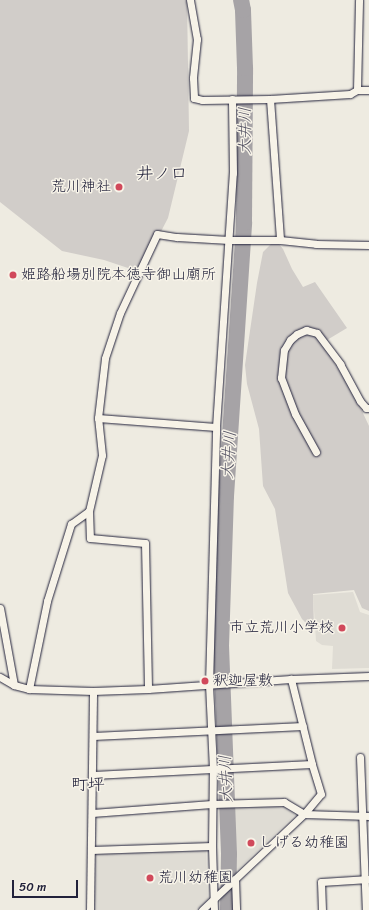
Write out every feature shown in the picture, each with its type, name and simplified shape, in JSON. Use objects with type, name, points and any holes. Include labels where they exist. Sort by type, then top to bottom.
[{"type":"street","points":[[190,0],[197,38],[193,78],[194,98],[202,100],[270,99],[350,94],[358,90],[369,90]]},
{"type":"street","points":[[358,90],[359,0]]},
{"type":"street","points":[[214,910],[212,846],[213,769],[209,684],[216,427],[233,173],[232,99]]},
{"type":"street","points":[[270,99],[280,240]]},
{"type":"street","points":[[148,690],[145,543],[90,538],[89,511],[102,455],[98,418],[105,358],[120,312],[157,234],[177,237],[229,240],[280,240],[316,244],[369,245]]},
{"type":"street","points":[[316,452],[295,414],[280,378],[284,350],[290,340],[297,334],[306,330],[313,331],[317,334],[340,364],[360,400],[366,408],[369,408]]},
{"type":"street","points":[[98,418],[216,427]]},
{"type":"street","points":[[29,689],[47,600],[71,524],[89,511]]},
{"type":"street","points":[[0,608],[14,685]]},
{"type":"street","points":[[0,677],[14,685],[29,689],[93,691],[148,690],[209,684],[369,676]]},
{"type":"street","points":[[202,910],[304,814],[321,794],[291,679]]},
{"type":"street","points":[[90,910],[93,691]]},
{"type":"street","points":[[93,736],[211,729],[303,726]]},
{"type":"street","points":[[360,757],[366,816],[366,910]]},
{"type":"street","points":[[93,775],[312,764]]},
{"type":"street","points":[[360,768],[369,768]]},
{"type":"street","points":[[92,812],[212,804],[284,802],[304,814],[366,816]]},
{"type":"street","points":[[91,850],[212,846]]},
{"type":"street","points":[[235,879],[236,910]]},
{"type":"street","points":[[322,910],[321,882],[367,879]]},
{"type":"shaded area","points":[[0,0],[187,0],[189,131],[168,218],[140,272],[104,260],[62,251],[0,202]]},
{"type":"shaded area","points":[[272,243],[278,243],[283,249],[292,269],[303,287],[315,282],[347,328],[322,343],[355,396],[369,426],[369,611],[362,608],[354,590],[313,594],[314,628],[310,627],[302,619],[288,593],[275,509],[263,486],[259,429],[247,384],[245,365],[257,283],[263,252]]},
{"type":"shaded area","name":"市立荒川小学校","points":[[353,592],[360,612],[369,615],[369,668],[332,669],[333,646],[322,645],[316,641],[313,595]]},
{"type":"shaded area","name":"しげる幼稚園","points":[[281,804],[295,815],[236,871],[235,807]]},
{"type":"shaded area","name":"荒川幼稚園","points":[[203,848],[206,851],[208,902],[200,910],[93,910],[94,853]]},
{"type":"waterway","name":"大井川","points":[[228,910],[229,854],[221,646],[226,496],[244,223],[245,68],[243,10],[241,0]]},
{"type":"place","name":"荒川神社","points":[[119,187]]},
{"type":"place","name":"姫路船場別院本徳寺御山廟所","points":[[13,275]]},
{"type":"place","name":"市立荒川小学校","points":[[342,628]]},
{"type":"place","name":"釈迦屋敷","points":[[205,681]]},
{"type":"place","name":"しげる幼稚園","points":[[251,843]]},
{"type":"place","name":"荒川幼稚園","points":[[150,878]]},
{"type":"district","name":"井ノ口","points":[[162,174]]},
{"type":"district","name":"町坪","points":[[88,785]]}]
